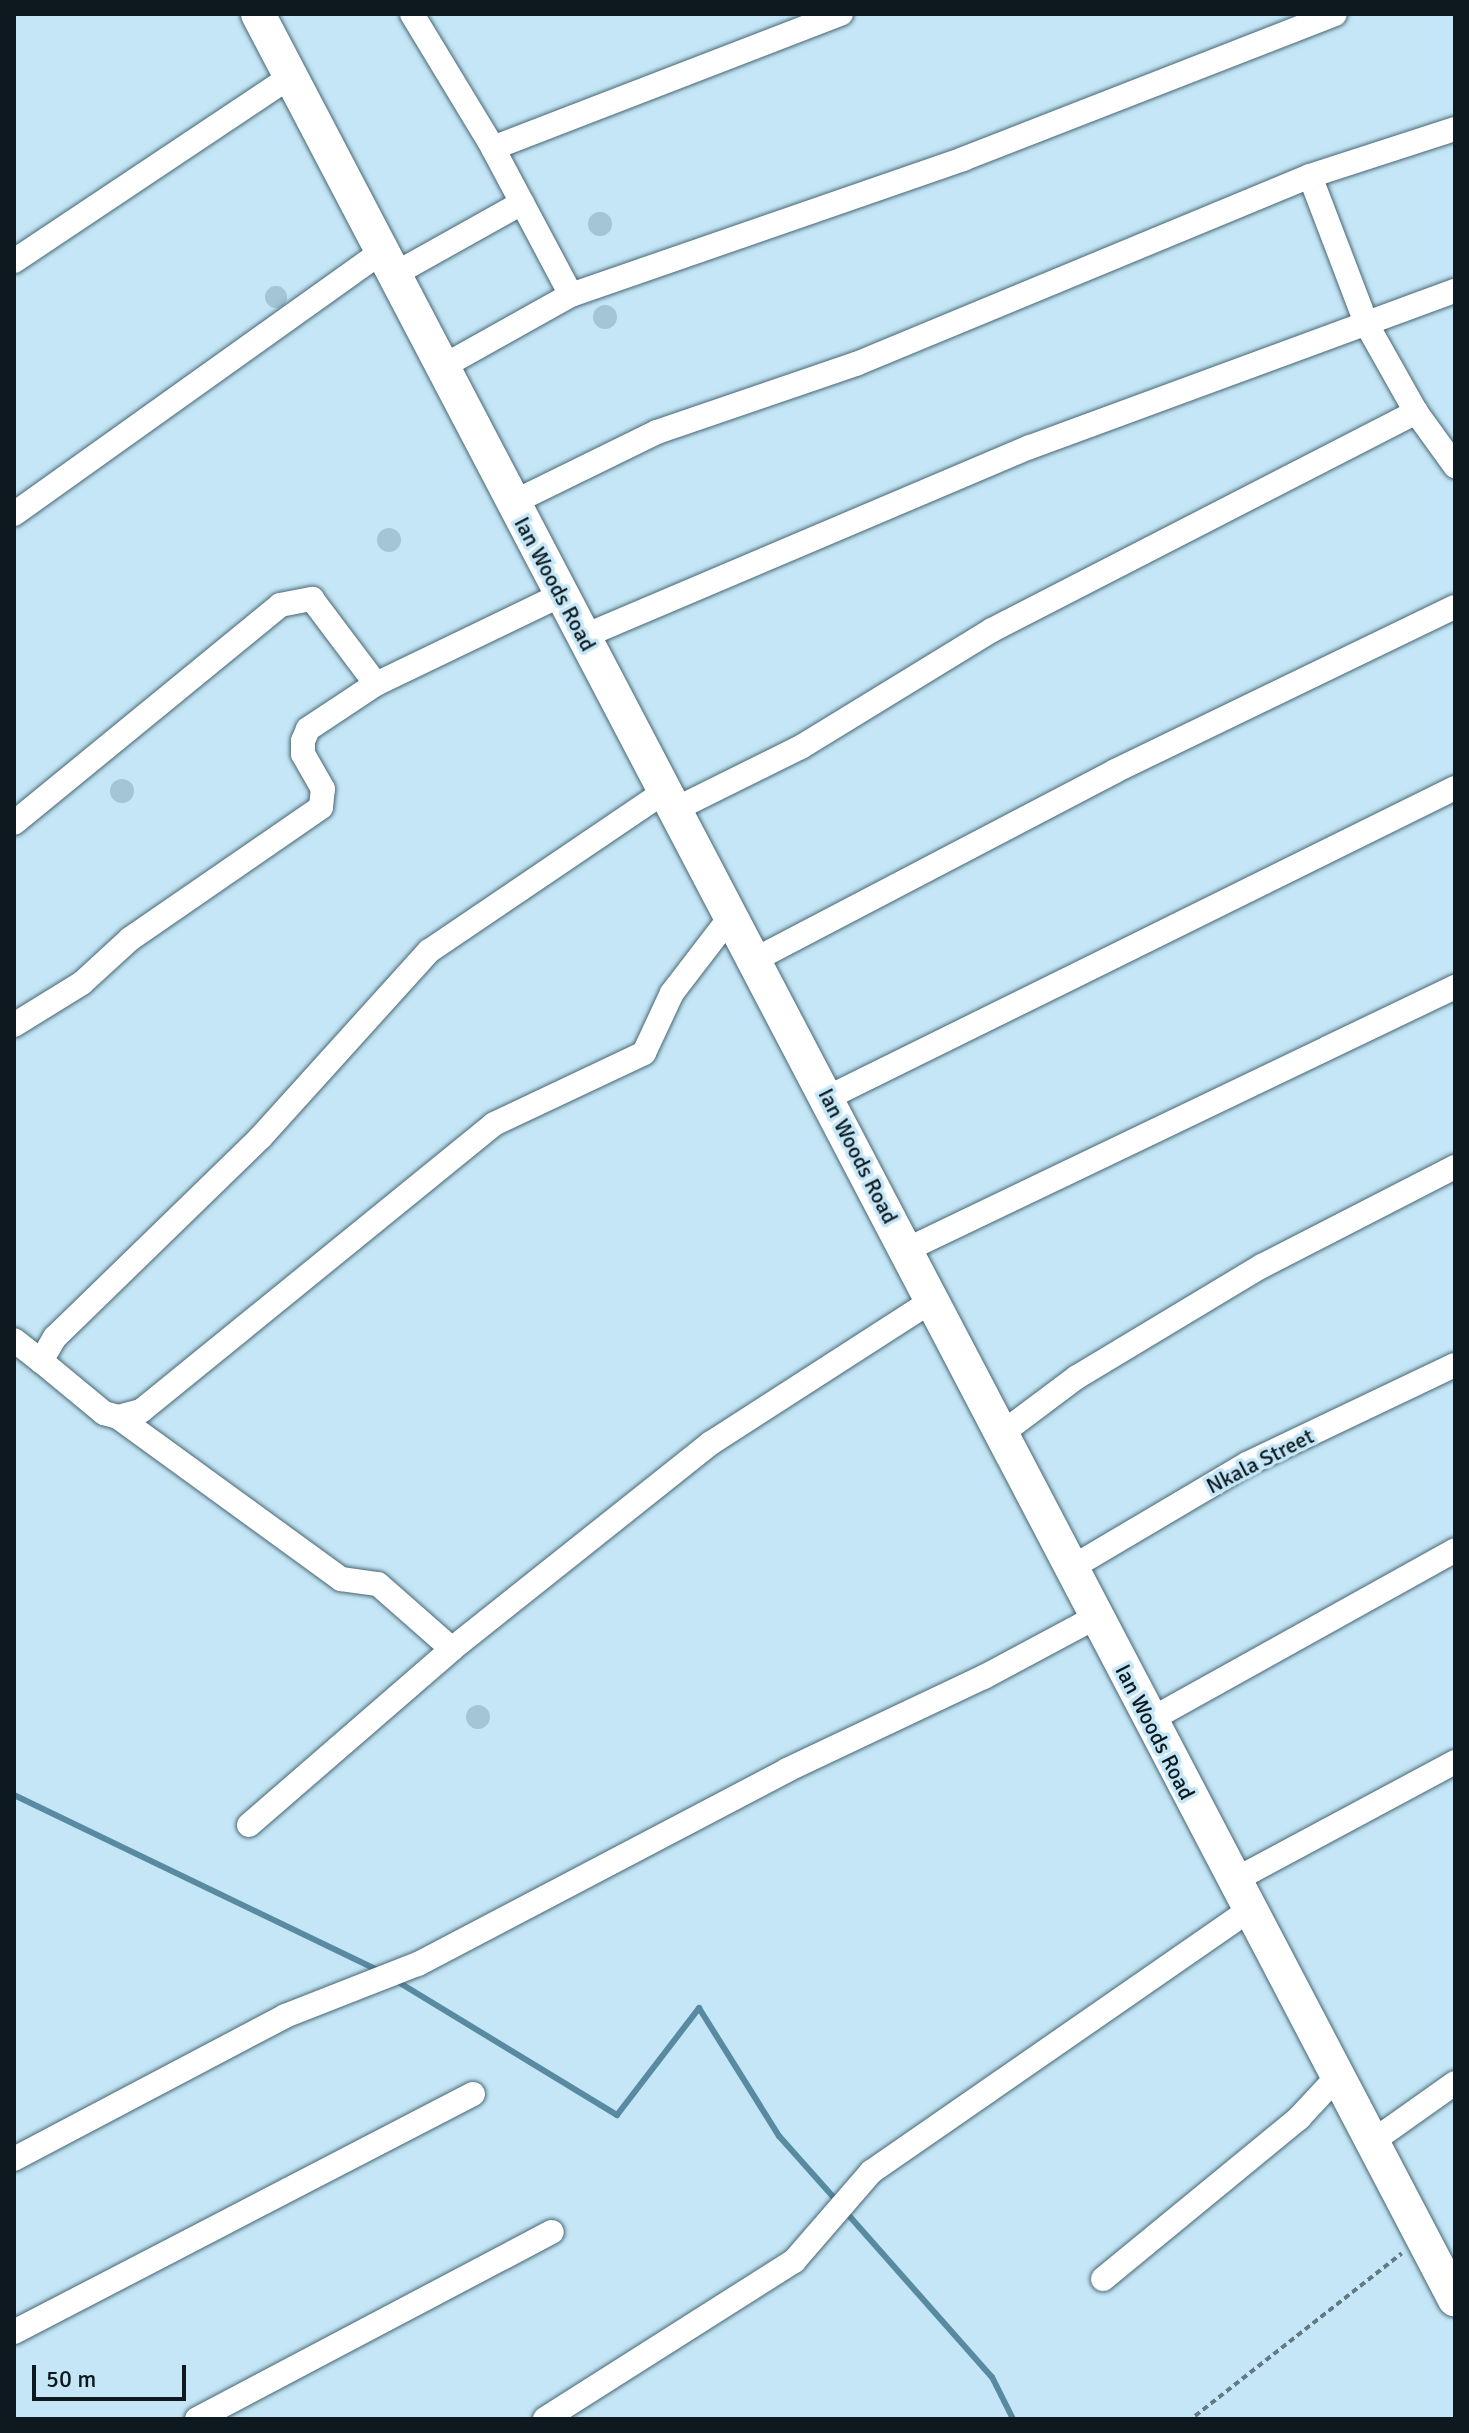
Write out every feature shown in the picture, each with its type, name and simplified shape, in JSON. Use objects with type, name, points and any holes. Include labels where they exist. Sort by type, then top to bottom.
[{"type":"street","name":"Ian Woods Road","points":[[258,14],[582,637],[673,799],[754,960],[829,1097],[931,1301],[1240,1896],[1453,2290]]},
{"type":"street","points":[[493,148],[841,14]]},
{"type":"street","points":[[442,367],[571,295],[963,159],[1335,14]]},
{"type":"street","points":[[414,15],[493,148],[571,295]]},
{"type":"street","points":[[14,261],[290,77]]},
{"type":"street","points":[[512,503],[657,432],[856,364],[1310,176],[1455,129]]},
{"type":"street","points":[[1310,176],[1367,325],[1416,412],[1455,466]]},
{"type":"street","points":[[14,514],[387,263],[522,203]]},
{"type":"street","points":[[582,637],[1030,447],[1455,291]]},
{"type":"street","points":[[41,1361],[70,1322],[261,1137],[429,951],[673,799],[801,747],[1055,596],[1416,412]]},
{"type":"street","points":[[14,1025],[82,983],[130,939],[321,807],[323,789],[303,754],[303,741],[308,729],[376,684],[561,595]]},
{"type":"street","points":[[14,823],[280,605],[312,599],[376,684]]},
{"type":"street","points":[[754,960],[1115,771],[1455,607]]},
{"type":"street","points":[[829,1097],[1455,788]]},
{"type":"street","points":[[118,1417],[141,1411],[494,1124],[644,1053],[672,993],[731,916]]},
{"type":"street","points":[[906,1250],[1455,987]]},
{"type":"street","points":[[1001,1434],[1077,1377],[1262,1266],[1455,1167]]},
{"type":"street","points":[[249,1825],[452,1649],[711,1443],[931,1301]]},
{"type":"street","points":[[14,1340],[104,1413],[118,1417],[341,1579],[378,1584],[452,1649]]},
{"type":"street","name":"Nkala Street","points":[[1071,1568],[1247,1464],[1455,1365]]},
{"type":"street","points":[[1150,1720],[1455,1550]]},
{"type":"street","points":[[14,2159],[285,2016],[432,1958],[787,1770],[984,1677],[1096,1617]]},
{"type":"street","points":[[545,2419],[794,2261],[871,2172],[1240,1896],[1455,1762]]},
{"type":"street","points":[[1103,2279],[1299,2118],[1338,2076]]},
{"type":"street","points":[[1373,2141],[1455,2083]]},
{"type":"street","points":[[14,2332],[473,2094]]},
{"type":"street","points":[[197,2419],[552,2232]]},
{"type":"path","points":[[1195,2416],[1422,2236]]},
{"type":"building","points":[[600,212],[611,219],[612,224],[605,235],[600,236],[589,229],[588,224],[595,213]]},
{"type":"building","points":[[276,286],[284,289],[287,297],[284,305],[276,308],[268,305],[265,297],[268,289]]},
{"type":"building","points":[[605,305],[616,312],[617,317],[610,328],[605,329],[594,322],[593,317],[600,306]]},
{"type":"building","points":[[389,528],[400,535],[401,540],[394,551],[389,552],[378,545],[377,540],[384,529]]},
{"type":"building","points":[[122,779],[133,786],[134,791],[127,802],[122,803],[111,796],[110,791],[117,780]]},
{"type":"building","points":[[478,1705],[489,1712],[490,1717],[483,1728],[478,1729],[467,1722],[466,1717],[473,1706]]},
{"type":"waterway","points":[[14,1795],[382,1972]]},
{"type":"waterway","points":[[395,1980],[617,2115],[699,2008],[779,2136],[837,2201]]},
{"type":"waterway","points":[[844,2210],[992,2377],[1013,2419]]}]
